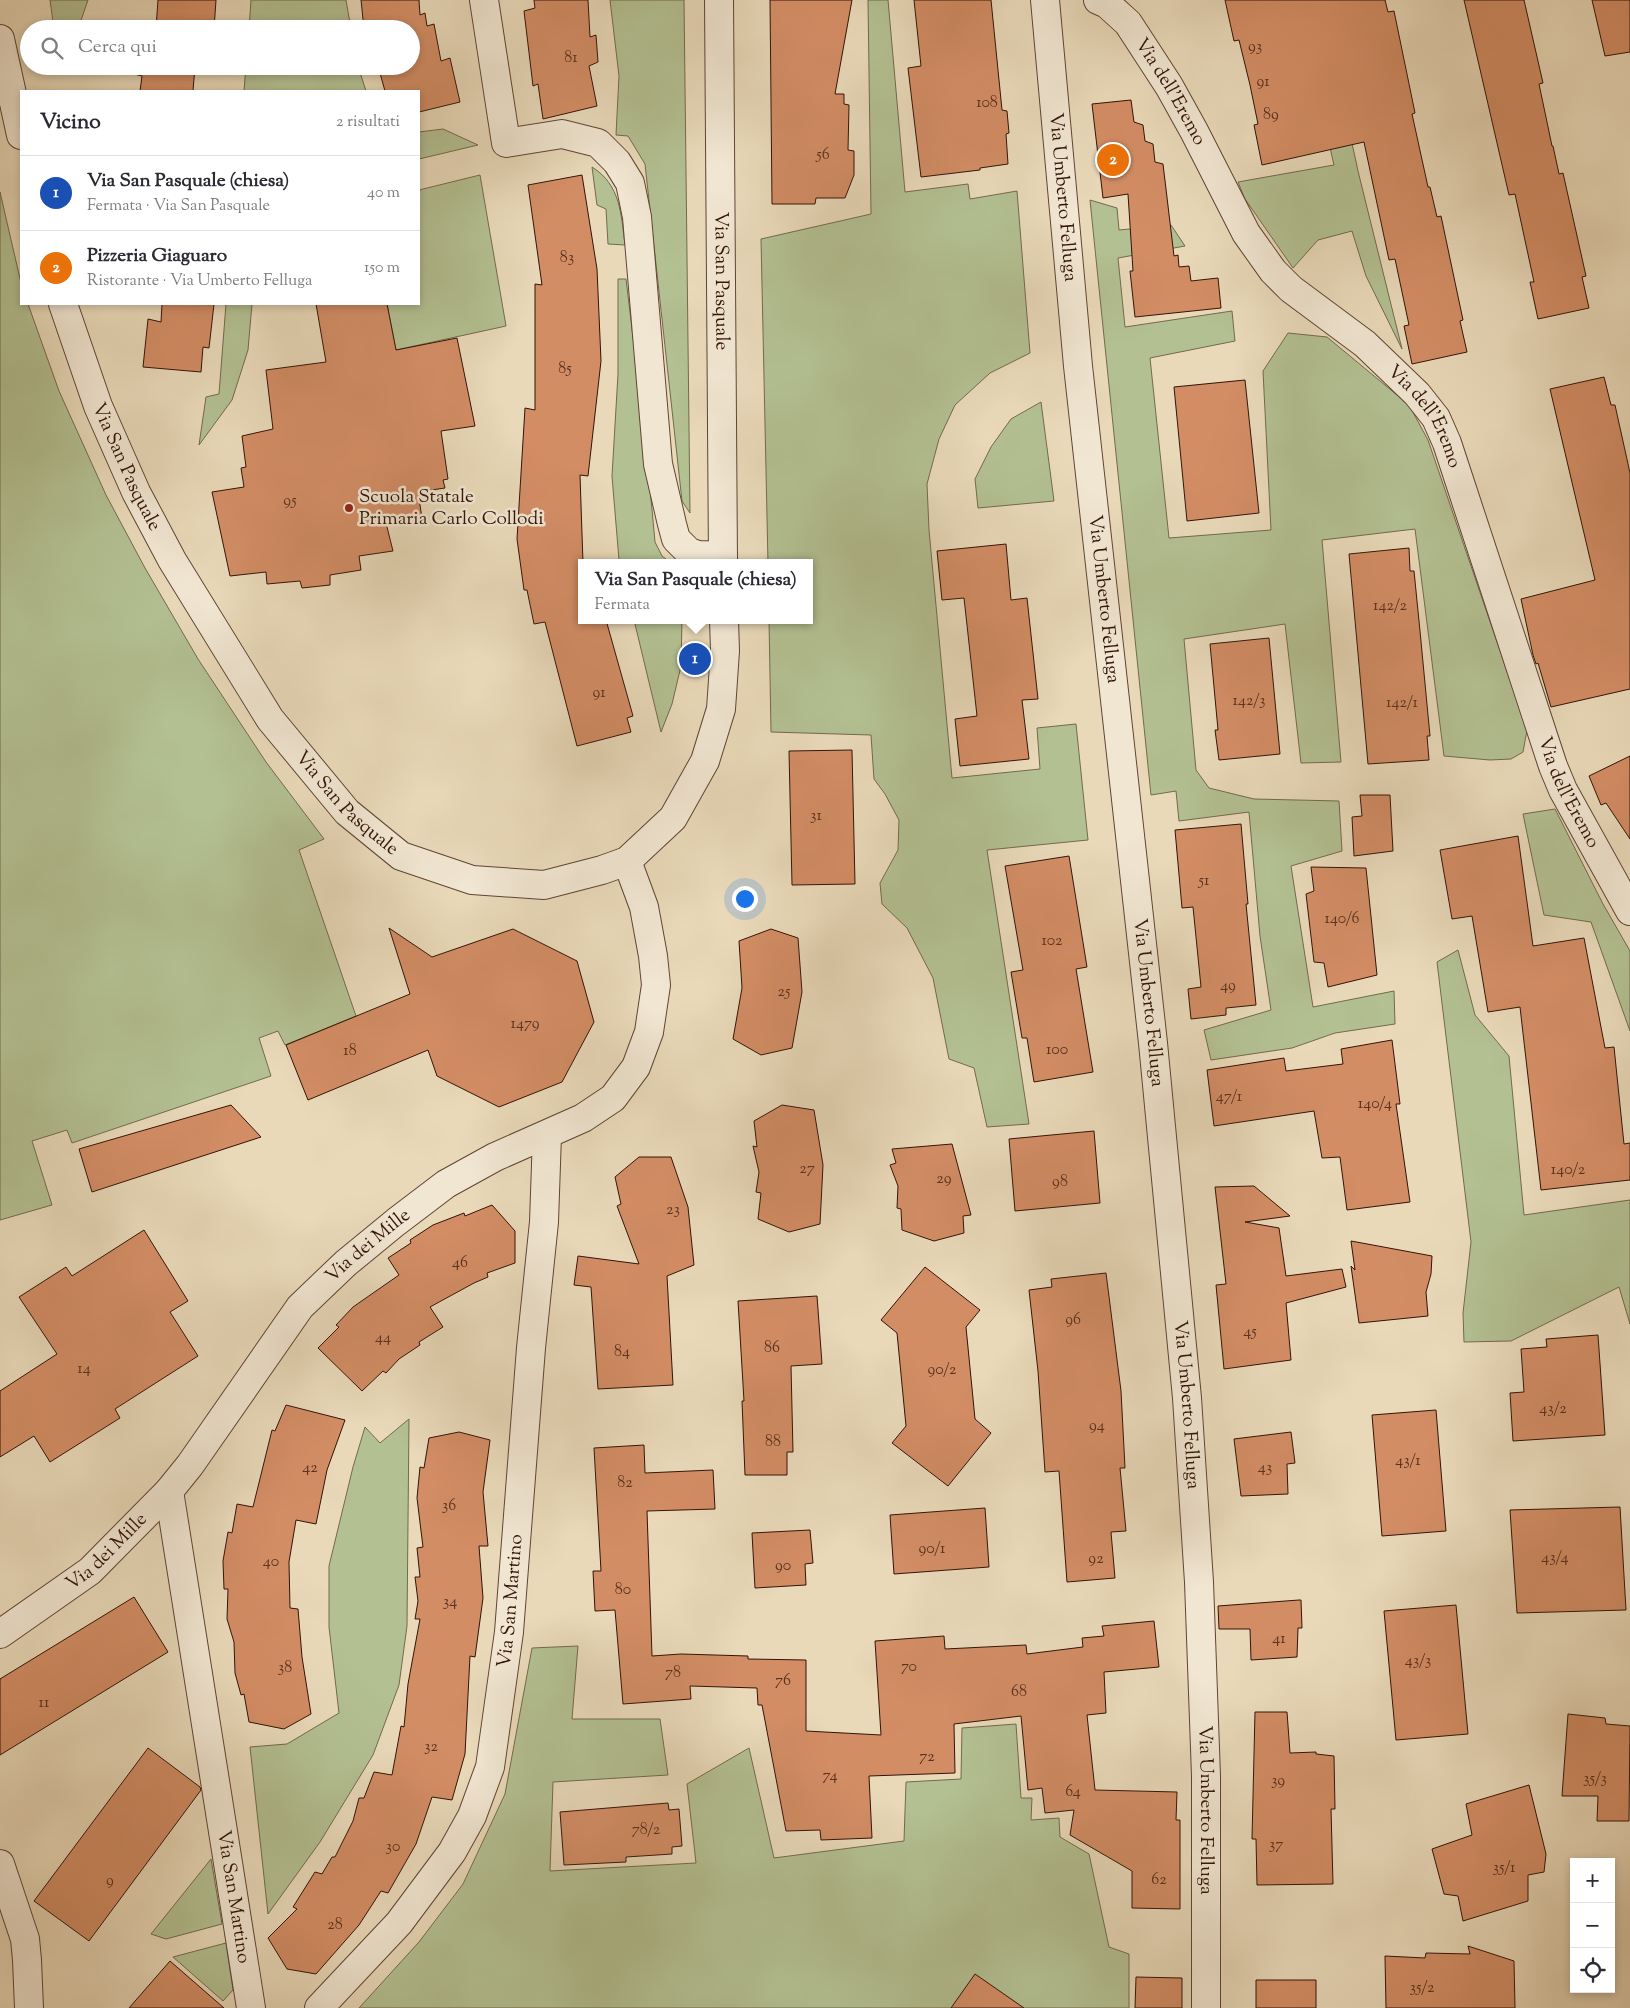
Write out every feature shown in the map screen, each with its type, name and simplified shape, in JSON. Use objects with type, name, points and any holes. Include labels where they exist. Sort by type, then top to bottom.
[{"type":"street","points":[[484,0],[506,143],[562,134],[598,144],[617,162],[630,183],[637,217],[658,464],[672,524],[676,539],[689,552],[718,559]]},
{"type":"street","name":"Via San Pasquale","points":[[719,0],[723,559]]},
{"type":"street","name":"Via Umberto Felluga","points":[[1045,0],[1078,366],[1153,1043],[1187,1398],[1199,1582],[1206,1766],[1206,2008]]},
{"type":"street","name":"Via dell'Eremo","points":[[1098,0],[1107,4],[1128,23],[1169,86],[1246,233],[1274,271],[1291,289],[1365,344],[1417,394],[1436,418],[1447,443],[1553,766],[1568,798],[1630,911]]},
{"type":"street","points":[[0,39],[20,130]]},
{"type":"street","name":"Via San Pasquale","points":[[63,305],[98,406],[136,492],[172,560],[270,719],[347,812],[401,856],[472,880],[544,885],[602,870],[627,861],[673,818],[705,761],[721,709],[725,651],[724,624]]},
{"type":"street","name":"Via dei Mille","points":[[0,1634],[90,1571],[169,1491],[190,1466],[300,1307],[346,1263],[446,1184],[495,1157],[583,1118],[613,1098],[636,1067],[648,1032],[656,985],[644,907],[627,861]]},
{"type":"street","name":"Via San Martino","points":[[319,2008],[399,1923],[452,1852],[472,1816],[490,1767],[509,1632],[531,1348],[544,1222],[546,1135]]},
{"type":"street","name":"Via San Martino","points":[[169,1491],[251,2008]]},
{"type":"street","points":[[0,1864],[25,1939],[29,2008]]},
{"type":"green space","points":[[50,0],[88,0],[81,20],[53,20]]},
{"type":"green space","points":[[251,0],[346,0],[349,20],[250,20]]},
{"type":"green space","points":[[610,0],[684,0],[690,513],[682,501],[645,164],[628,136],[616,135],[619,76]]},
{"type":"green space","points":[[868,0],[888,0],[905,192],[968,184],[970,199],[1017,191],[1030,353],[990,373],[955,405],[939,439],[927,484],[929,530],[952,778],[1040,769],[1037,728],[1076,724],[1088,840],[987,850],[1029,1124],[987,1127],[974,1068],[949,1059],[933,978],[907,928],[882,904],[880,883],[898,850],[899,820],[885,794],[874,779],[871,735],[771,732],[769,624],[813,624],[813,559],[768,559],[761,239],[871,214]]},
{"type":"green space","points":[[1296,0],[1321,0],[1358,171],[1402,349],[1366,276],[1352,231],[1318,240],[1293,268],[1245,199],[1238,182],[1334,165]]},
{"type":"green space","points":[[245,75],[361,75],[366,90],[244,90]]},
{"type":"green space","points":[[443,129],[478,145],[420,159],[420,132]]},
{"type":"green space","points":[[592,167],[602,174],[614,192],[618,202],[625,245],[608,244],[606,209],[597,205]]},
{"type":"green space","points":[[480,175],[506,326],[396,350],[387,305],[420,305],[420,190]]},
{"type":"green space","points":[[0,192],[20,279],[20,305],[28,305],[59,391],[106,495],[145,568],[198,659],[266,762],[324,839],[299,850],[356,1016],[285,1045],[278,1031],[259,1038],[271,1076],[72,1143],[67,1130],[32,1141],[52,1205],[0,1220]]},
{"type":"green space","points":[[1090,200],[1117,208],[1119,230],[1171,225],[1185,246],[1118,258],[1125,327],[1232,311],[1235,341],[1150,358],[1169,538],[1271,530],[1263,371],[1288,333],[1327,337],[1409,405],[1428,440],[1527,730],[1523,752],[1511,759],[1490,760],[1444,756],[1415,529],[1322,540],[1341,762],[1301,763],[1285,624],[1184,639],[1196,770],[1209,788],[1254,799],[1339,801],[1342,851],[1291,866],[1313,1007],[1394,991],[1395,1024],[1335,1033],[1292,1048],[1211,1060],[1204,1030],[1271,1010],[1260,936],[1249,812],[1179,821],[1176,791],[1151,795]]},
{"type":"green space","points":[[618,279],[626,279],[646,445],[655,542],[662,556],[666,559],[619,559],[612,476],[618,374]]},
{"type":"green space","points":[[226,305],[252,305],[248,350],[232,400],[199,445],[206,397],[219,394]]},
{"type":"green space","points":[[1041,402],[1054,501],[978,508],[975,479],[991,447],[1011,419]]},
{"type":"green space","points":[[635,624],[682,624],[681,666],[672,704],[661,732]]},
{"type":"green space","points":[[1555,809],[1603,904],[1630,951],[1630,1031],[1591,922],[1544,915],[1523,814]]},
{"type":"green space","points":[[1458,950],[1475,1015],[1509,1056],[1524,1215],[1630,1200],[1630,1324],[1619,1287],[1511,1341],[1464,1342],[1463,1313],[1471,1242],[1437,962]]},
{"type":"green space","points":[[409,1419],[407,1626],[399,1685],[373,1755],[320,1842],[268,1914],[250,1747],[287,1744],[339,1713],[329,1627],[329,1566],[353,1467],[365,1427],[380,1443]]},
{"type":"green space","points":[[578,1646],[572,1719],[660,1719],[668,1775],[553,1782],[550,1871],[696,1863],[687,1784],[749,1748],[774,1858],[904,1841],[906,1782],[961,1779],[962,1728],[1016,1724],[1021,1798],[1032,1798],[1031,1820],[1059,1818],[1060,1837],[1089,1854],[1109,1947],[1129,1954],[1129,2008],[359,2008],[419,1942],[463,1884],[505,1794],[532,1648]]},
{"type":"green space","points":[[211,1859],[222,1924],[166,1939],[151,1934]]},
{"type":"green space","points":[[226,1943],[233,1990],[223,2001],[173,1957]]},
{"type":"building","points":[[158,0],[216,0],[215,20],[157,20]]},
{"type":"building","points":[[361,0],[419,0],[420,15],[425,13],[427,26],[434,24],[441,61],[450,58],[460,102],[420,112],[420,90],[385,90],[381,75],[420,75],[420,20],[363,20]]},
{"type":"building","points":[[534,0],[588,0],[590,37],[596,35],[598,62],[589,66],[597,106],[543,119],[538,84],[533,86],[524,11],[535,8]]},
{"type":"building","points":[[770,0],[852,0],[835,94],[844,94],[844,104],[849,105],[848,150],[854,151],[854,175],[845,198],[816,198],[815,204],[772,204]]},
{"type":"building","points":[[914,0],[991,0],[1002,110],[1007,111],[1009,133],[1006,134],[1008,164],[980,168],[980,170],[921,177],[908,68],[921,66]]},
{"type":"building","points":[[1225,0],[1385,0],[1388,12],[1394,11],[1415,113],[1412,114],[1428,187],[1430,187],[1437,217],[1441,216],[1463,320],[1460,321],[1467,352],[1412,364],[1404,326],[1409,325],[1395,259],[1389,260],[1364,142],[1262,165],[1254,125],[1258,124],[1250,85],[1239,40],[1234,41]]},
{"type":"building","points":[[1464,0],[1524,0],[1543,83],[1539,84],[1552,146],[1559,174],[1563,173],[1586,276],[1582,277],[1589,308],[1538,319],[1530,282],[1534,282],[1515,194],[1509,195]]},
{"type":"building","points":[[1592,0],[1630,0],[1630,52],[1605,56]]},
{"type":"building","points":[[138,75],[194,75],[193,90],[140,90],[142,76]]},
{"type":"building","points":[[1131,100],[1134,122],[1143,125],[1145,141],[1153,144],[1155,162],[1163,164],[1174,256],[1178,255],[1179,267],[1189,266],[1191,281],[1218,278],[1221,308],[1135,317],[1130,271],[1133,271],[1128,194],[1103,198],[1092,104]]},
{"type":"building","points":[[582,175],[597,269],[601,361],[588,476],[580,475],[583,559],[578,559],[578,624],[607,624],[633,716],[627,718],[631,732],[577,746],[545,622],[534,624],[527,590],[524,590],[517,539],[525,408],[535,410],[535,284],[542,285],[528,185]]},
{"type":"building","points":[[162,305],[214,305],[209,348],[203,347],[201,372],[143,367],[148,319],[161,322]]},
{"type":"building","points":[[316,305],[387,305],[396,350],[457,338],[475,426],[441,431],[448,479],[443,480],[445,488],[418,492],[422,518],[386,523],[393,551],[359,556],[361,570],[330,575],[330,585],[302,588],[300,581],[267,584],[266,572],[230,576],[212,492],[244,487],[241,468],[246,467],[242,436],[273,429],[266,370],[326,362]]},
{"type":"building","points":[[1604,377],[1611,405],[1615,405],[1630,473],[1630,689],[1551,707],[1538,663],[1536,664],[1533,655],[1521,599],[1595,580],[1550,389]]},
{"type":"building","points":[[1245,380],[1259,513],[1187,521],[1174,387]]},
{"type":"building","points":[[1006,544],[1011,600],[1027,598],[1038,699],[1022,700],[1029,759],[960,766],[955,719],[977,716],[964,598],[942,600],[937,551]]},
{"type":"building","points":[[1409,548],[1410,571],[1414,571],[1430,736],[1427,736],[1429,760],[1368,764],[1349,554]]},
{"type":"building","points":[[1269,638],[1280,754],[1219,760],[1215,730],[1218,730],[1210,644]]},
{"type":"building","points":[[852,750],[855,884],[792,885],[789,751]]},
{"type":"building","points":[[1630,756],[1630,839],[1606,803],[1601,805],[1589,776]]},
{"type":"building","points":[[1360,795],[1390,795],[1393,851],[1354,856],[1352,817],[1362,816]]},
{"type":"building","points":[[1241,824],[1248,904],[1246,904],[1256,1005],[1226,1008],[1226,1015],[1191,1019],[1188,989],[1201,987],[1193,907],[1182,908],[1175,830]]},
{"type":"building","points":[[1518,836],[1533,946],[1584,938],[1605,1048],[1614,1047],[1624,1144],[1630,1143],[1630,1180],[1541,1190],[1520,1007],[1488,1012],[1472,916],[1452,919],[1440,850]]},
{"type":"building","points":[[1069,856],[1087,967],[1076,969],[1093,1072],[1034,1082],[1027,1038],[1022,1038],[1011,972],[1023,970],[1005,866]]},
{"type":"building","points":[[1311,867],[1366,868],[1377,975],[1328,987],[1324,963],[1314,962],[1306,894],[1314,891]]},
{"type":"building","points":[[389,928],[432,957],[513,929],[577,961],[594,1022],[562,1082],[499,1107],[437,1076],[428,1050],[308,1100],[286,1045],[410,994]]},
{"type":"building","points":[[771,929],[798,938],[802,992],[792,1048],[761,1055],[733,1039],[742,988],[739,941]]},
{"type":"building","points":[[1392,1040],[1400,1104],[1396,1104],[1410,1202],[1347,1210],[1340,1157],[1322,1158],[1314,1111],[1214,1126],[1207,1070],[1284,1058],[1286,1071],[1343,1064],[1341,1049]]},
{"type":"building","points":[[231,1105],[261,1137],[92,1192],[79,1149]]},
{"type":"building","points":[[782,1105],[814,1110],[823,1165],[820,1224],[789,1232],[758,1219],[761,1193],[756,1192],[759,1172],[753,1146],[757,1147],[754,1121]]},
{"type":"building","points":[[1094,1131],[1100,1203],[1015,1211],[1009,1139]]},
{"type":"building","points":[[952,1144],[971,1215],[963,1216],[964,1233],[934,1241],[902,1230],[901,1209],[897,1208],[898,1186],[890,1165],[896,1163],[892,1149]]},
{"type":"building","points":[[639,1157],[671,1157],[688,1207],[694,1265],[667,1276],[673,1385],[598,1389],[591,1287],[574,1285],[578,1256],[639,1264],[617,1206],[621,1204],[615,1177]]},
{"type":"building","points":[[1254,1186],[1290,1216],[1245,1222],[1279,1228],[1286,1276],[1342,1269],[1346,1287],[1286,1303],[1291,1360],[1224,1369],[1216,1285],[1226,1284],[1215,1187]]},
{"type":"building","points":[[492,1205],[515,1231],[515,1263],[487,1273],[488,1277],[430,1307],[443,1327],[419,1342],[420,1345],[399,1359],[386,1373],[383,1371],[362,1391],[318,1348],[339,1327],[336,1325],[353,1307],[399,1275],[388,1258],[411,1243],[410,1240],[433,1225],[464,1213],[465,1216]]},
{"type":"building","points":[[144,1230],[188,1301],[170,1312],[198,1356],[115,1409],[120,1418],[50,1462],[34,1436],[0,1457],[0,1391],[57,1354],[19,1297],[66,1267],[72,1276]]},
{"type":"building","points":[[1351,1241],[1432,1256],[1431,1274],[1426,1292],[1428,1316],[1359,1323],[1351,1266],[1355,1270]]},
{"type":"building","points":[[925,1267],[980,1310],[966,1327],[975,1419],[991,1433],[948,1486],[892,1443],[906,1426],[897,1333],[881,1320]]},
{"type":"building","points":[[1106,1273],[1121,1391],[1125,1468],[1120,1468],[1126,1531],[1111,1532],[1115,1578],[1067,1582],[1059,1471],[1045,1472],[1038,1371],[1029,1290],[1052,1287],[1051,1279]]},
{"type":"building","points":[[817,1296],[822,1364],[791,1366],[793,1452],[787,1452],[787,1475],[745,1475],[742,1401],[744,1401],[738,1301]]},
{"type":"building","points":[[1598,1335],[1605,1435],[1513,1441],[1510,1393],[1524,1392],[1521,1349],[1547,1347],[1546,1339]]},
{"type":"building","points":[[286,1405],[345,1420],[327,1470],[316,1524],[296,1520],[289,1562],[290,1608],[298,1609],[302,1657],[311,1714],[284,1729],[249,1722],[244,1694],[241,1695],[235,1673],[234,1642],[227,1619],[228,1589],[224,1589],[223,1561],[228,1532],[232,1533],[237,1504],[253,1507],[272,1430],[275,1431]]},
{"type":"building","points":[[1436,1410],[1446,1531],[1382,1536],[1372,1415]]},
{"type":"building","points":[[459,1432],[490,1440],[483,1492],[488,1546],[479,1546],[483,1598],[475,1657],[470,1656],[465,1754],[452,1800],[432,1797],[416,1844],[388,1893],[381,1891],[359,1925],[316,1974],[287,1969],[268,1938],[297,1909],[293,1907],[315,1872],[322,1874],[332,1857],[335,1857],[353,1821],[359,1798],[364,1798],[374,1772],[392,1775],[401,1726],[404,1727],[408,1684],[420,1619],[415,1619],[418,1601],[415,1577],[420,1577],[417,1548],[423,1547],[417,1498],[420,1467],[424,1468],[429,1438]]},
{"type":"building","points":[[1291,1432],[1295,1463],[1287,1464],[1288,1494],[1241,1496],[1234,1439]]},
{"type":"building","points":[[644,1445],[645,1473],[713,1470],[715,1509],[647,1511],[652,1656],[681,1654],[748,1656],[748,1659],[806,1660],[806,1731],[881,1735],[875,1641],[944,1636],[945,1649],[1026,1645],[1027,1654],[1083,1647],[1082,1638],[1104,1636],[1102,1626],[1154,1621],[1159,1667],[1104,1672],[1106,1713],[1087,1715],[1095,1790],[1177,1792],[1176,1820],[1180,1820],[1180,1909],[1132,1908],[1132,1871],[1070,1835],[1074,1810],[1045,1813],[1042,1788],[1028,1790],[1021,1716],[954,1724],[955,1773],[869,1776],[872,1838],[821,1840],[820,1830],[786,1831],[762,1705],[758,1705],[757,1688],[690,1686],[691,1699],[623,1704],[615,1610],[595,1611],[593,1571],[601,1571],[594,1448]]},
{"type":"building","points":[[1620,1507],[1626,1610],[1517,1613],[1510,1510]]},
{"type":"building","points":[[985,1508],[989,1567],[894,1574],[890,1515]]},
{"type":"building","points":[[810,1530],[813,1563],[805,1564],[806,1585],[755,1588],[752,1533]]},
{"type":"building","points":[[134,1597],[168,1652],[0,1755],[0,1679]]},
{"type":"building","points":[[1301,1600],[1302,1628],[1298,1628],[1297,1657],[1251,1660],[1250,1629],[1219,1629],[1218,1606]]},
{"type":"building","points":[[1456,1605],[1468,1734],[1396,1740],[1384,1611]]},
{"type":"building","points":[[1255,1712],[1287,1712],[1290,1753],[1316,1752],[1316,1754],[1334,1756],[1335,1809],[1331,1809],[1333,1884],[1257,1885],[1256,1839],[1252,1839]]},
{"type":"building","points":[[1568,1714],[1605,1718],[1606,1724],[1630,1726],[1629,1821],[1597,1821],[1598,1796],[1562,1796]]},
{"type":"building","points":[[148,1748],[200,1787],[201,1790],[89,1941],[34,1901]]},
{"type":"building","points":[[1529,1785],[1546,1854],[1544,1872],[1528,1875],[1528,1901],[1463,1921],[1458,1896],[1444,1894],[1432,1849],[1472,1835],[1466,1804]]},
{"type":"building","points":[[668,1803],[669,1810],[679,1809],[682,1846],[672,1847],[672,1854],[626,1857],[626,1862],[564,1865],[560,1812]]},
{"type":"building","points":[[1468,1946],[1514,1961],[1515,2008],[1386,2008],[1385,1956],[1425,1958],[1426,1953],[1470,1954]]},
{"type":"building","points":[[170,1961],[224,2008],[129,2008]]},
{"type":"building","points":[[975,1974],[1024,2008],[951,2008]]},
{"type":"building","points":[[1136,1977],[1182,1978],[1182,2008],[1135,2008]]},
{"type":"building","points":[[1256,1980],[1316,1980],[1316,2008],[1256,2008]]},
{"type":"place","name":"Pizzeria Giaguaro","points":[[1113,160]]},
{"type":"place","name":"Scuola Statale Primaria Carlo Collodi","points":[[349,508]]},
{"type":"place","name":"Via San Pasquale (chiesa)","points":[[695,659]]}]
